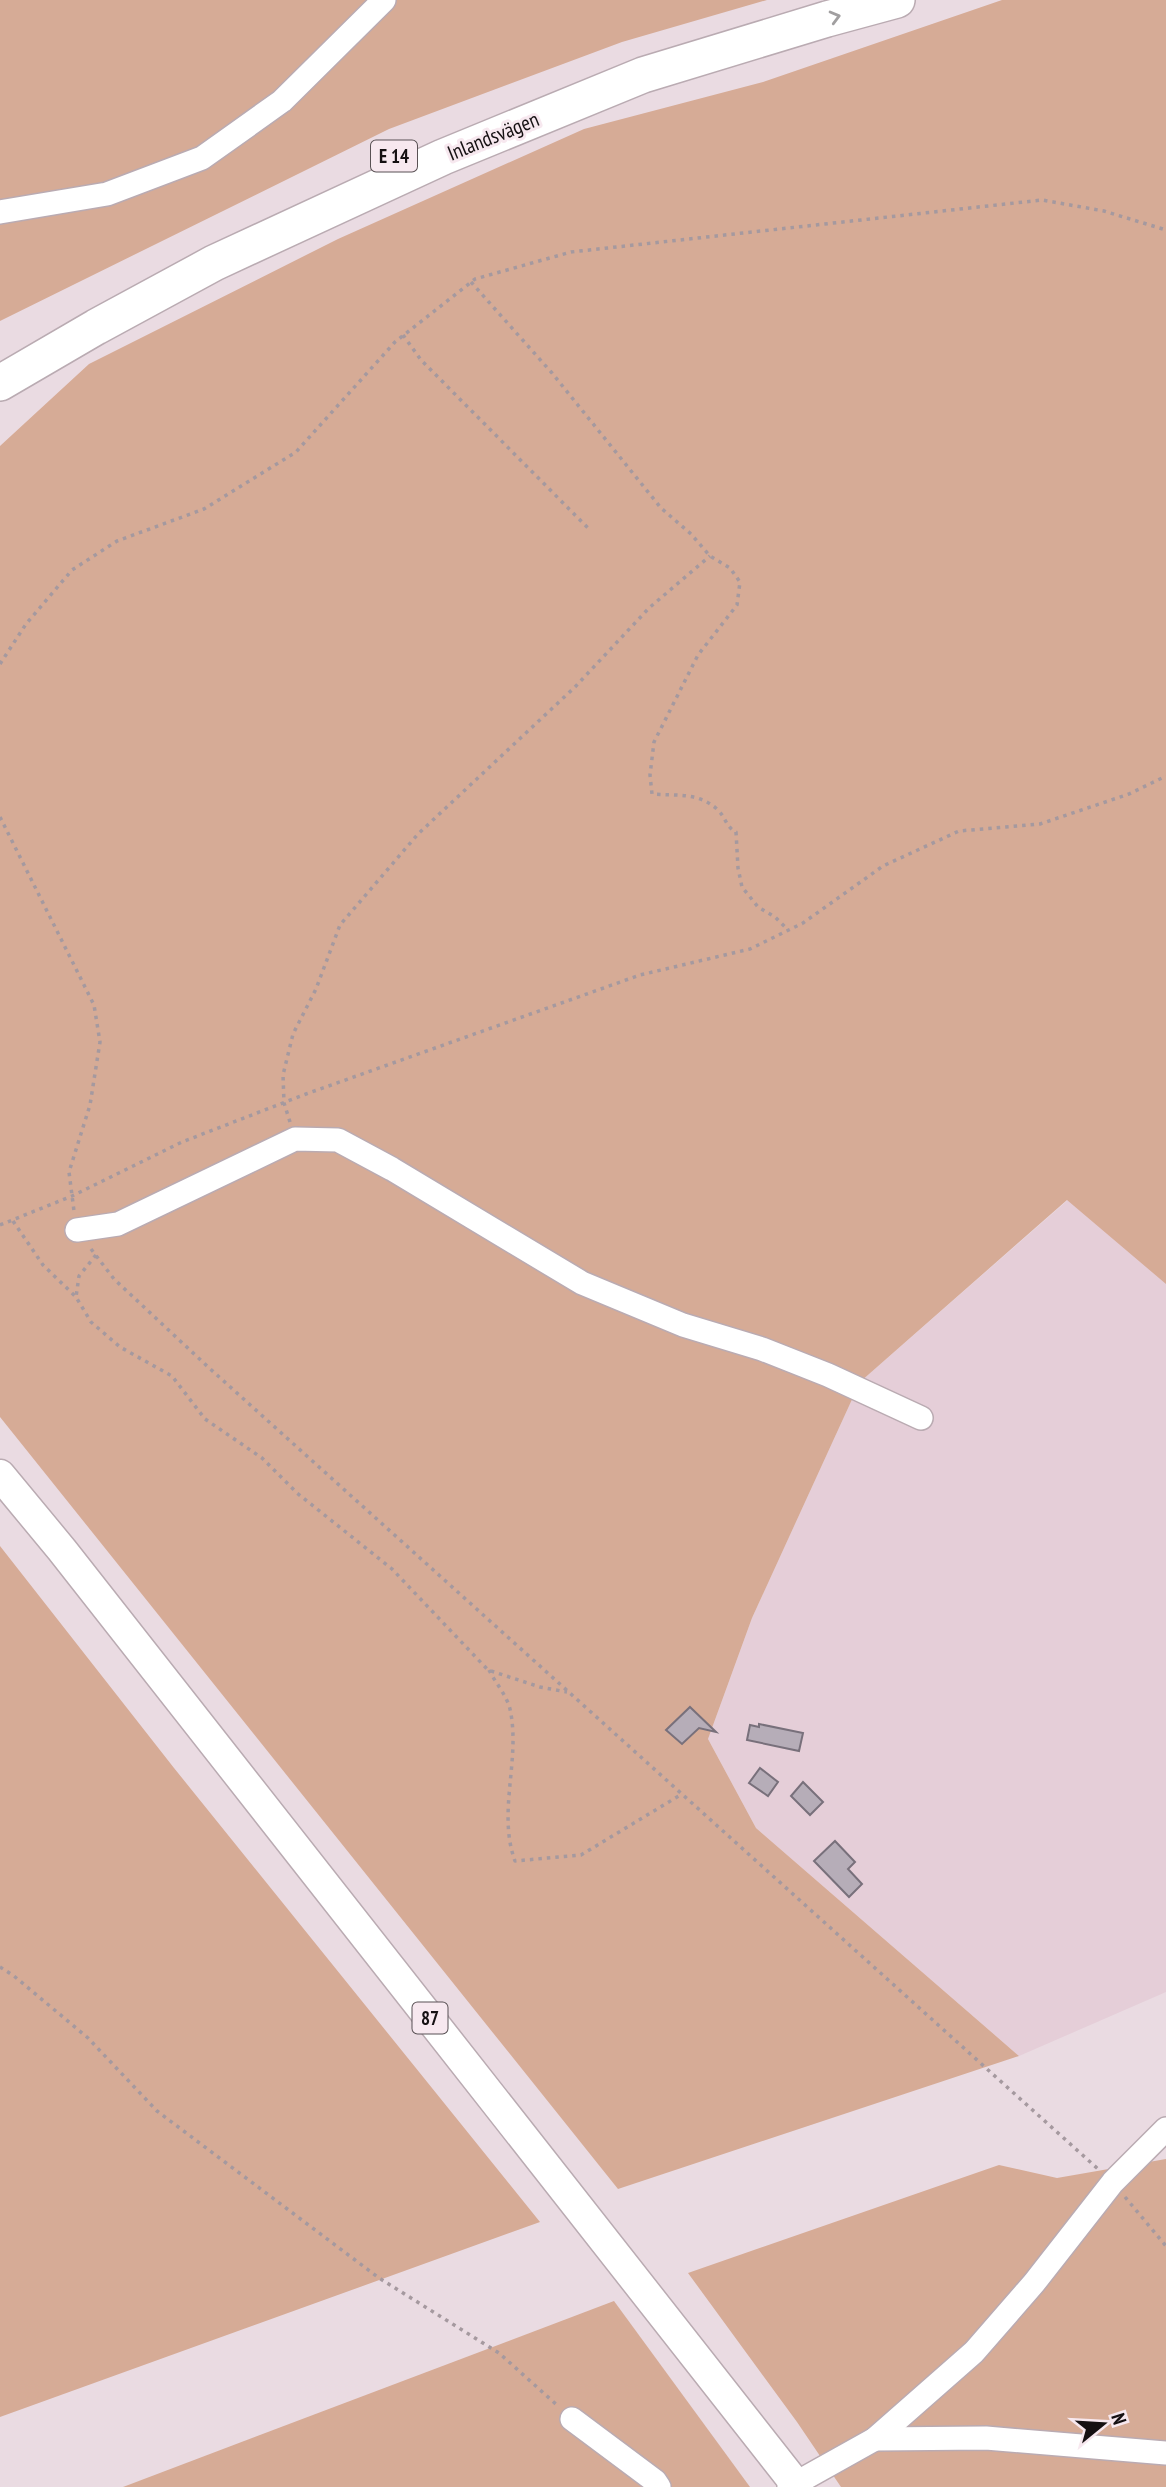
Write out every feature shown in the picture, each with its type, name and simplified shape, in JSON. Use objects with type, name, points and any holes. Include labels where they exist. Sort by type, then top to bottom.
[{"type":"highway","name":"Inlandsvägen","points":[[0,365],[208,248],[447,130],[636,55],[810,0]]},
{"type":"highway","name":"Inlandsvägen","points":[[0,383],[214,263],[455,152],[643,75],[897,0]]},
{"type":"highway","points":[[0,355],[128,291]]},
{"type":"highway","points":[[0,398],[96,327]]},
{"type":"main road","name":"87","points":[[0,1475],[88,1583],[794,2486]]},
{"type":"street","points":[[0,212],[107,194],[202,158],[282,101],[384,0]]},
{"type":"street","points":[[77,1230],[118,1224],[295,1139],[338,1140],[392,1169],[582,1283],[683,1325],[762,1349],[828,1375],[921,1418]]},
{"type":"street","points":[[794,2486],[875,2439],[974,2352],[1034,2283],[1112,2182],[1166,2129]]},
{"type":"street","points":[[572,2419],[655,2481],[659,2487]]},
{"type":"street","points":[[875,2439],[986,2438],[1166,2454]]},
{"type":"path","points":[[0,664],[26,624],[72,570],[117,541],[204,509],[296,452],[403,335],[471,282],[571,252],[1042,200],[1104,211],[1166,230]]},
{"type":"path","points":[[471,282],[552,373],[661,508],[691,534],[710,556],[730,568],[740,582],[737,605],[698,655],[654,742],[650,775],[652,794],[693,795],[719,811],[728,828],[736,832],[742,887],[758,907],[775,917],[788,930]]},
{"type":"path","points":[[403,335],[421,360],[591,531]]},
{"type":"path","points":[[284,1103],[283,1075],[293,1034],[316,989],[340,925],[418,834],[575,687],[649,608],[710,556]]},
{"type":"path","points":[[0,1225],[72,1196],[182,1142],[492,1026],[640,975],[750,949],[803,923],[883,866],[959,831],[1040,824],[1129,794],[1166,776]]},
{"type":"path","points":[[0,817],[94,1005],[100,1042],[90,1105],[69,1172],[77,1230],[114,1279],[207,1366],[1112,2182],[1166,2246]]},
{"type":"path","points":[[12,1220],[43,1265],[76,1297],[91,1322],[120,1347],[172,1376],[205,1419],[262,1458],[296,1493],[392,1569],[488,1670],[509,1706],[513,1733],[508,1793],[509,1845],[514,1861],[581,1855],[682,1794]]},
{"type":"path","points":[[76,1297],[79,1276],[96,1255]]},
{"type":"path","points":[[488,1670],[540,1687],[569,1693]]},
{"type":"path","points":[[0,1967],[88,2038],[157,2110],[380,2278],[499,2353],[572,2419]]},
{"type":"shaded area","points":[[0,0],[767,0],[622,42],[389,129],[0,321]]},
{"type":"shaded area","points":[[1002,0],[1166,0],[1166,1284],[1067,1200],[860,1382],[752,1618],[708,1739],[756,1828],[1019,2056],[618,2189],[0,1417],[0,446],[89,364],[338,239],[584,129],[763,82]]},
{"type":"shaded area","points":[[1068,1200],[1166,1281],[1166,1992],[1019,2056],[756,1828],[708,1739],[752,1618],[860,1382]]},
{"type":"shaded area","points":[[0,1546],[174,1768],[540,2222],[0,2417]]},
{"type":"shaded area","points":[[1166,2159],[1166,2487],[841,2487],[688,2273],[999,2165],[1057,2178]]},
{"type":"shaded area","points":[[614,2301],[750,2487],[123,2487]]},
{"type":"building","points":[[690,1707],[716,1732],[699,1728],[682,1744],[666,1730]]},
{"type":"building","points":[[759,1724],[803,1733],[799,1751],[747,1740],[750,1725],[759,1727]]},
{"type":"building","points":[[760,1768],[778,1782],[768,1796],[749,1783]]},
{"type":"building","points":[[803,1782],[823,1802],[810,1815],[791,1796]]},
{"type":"building","points":[[835,1841],[855,1862],[848,1869],[862,1884],[849,1897],[814,1861]]}]
